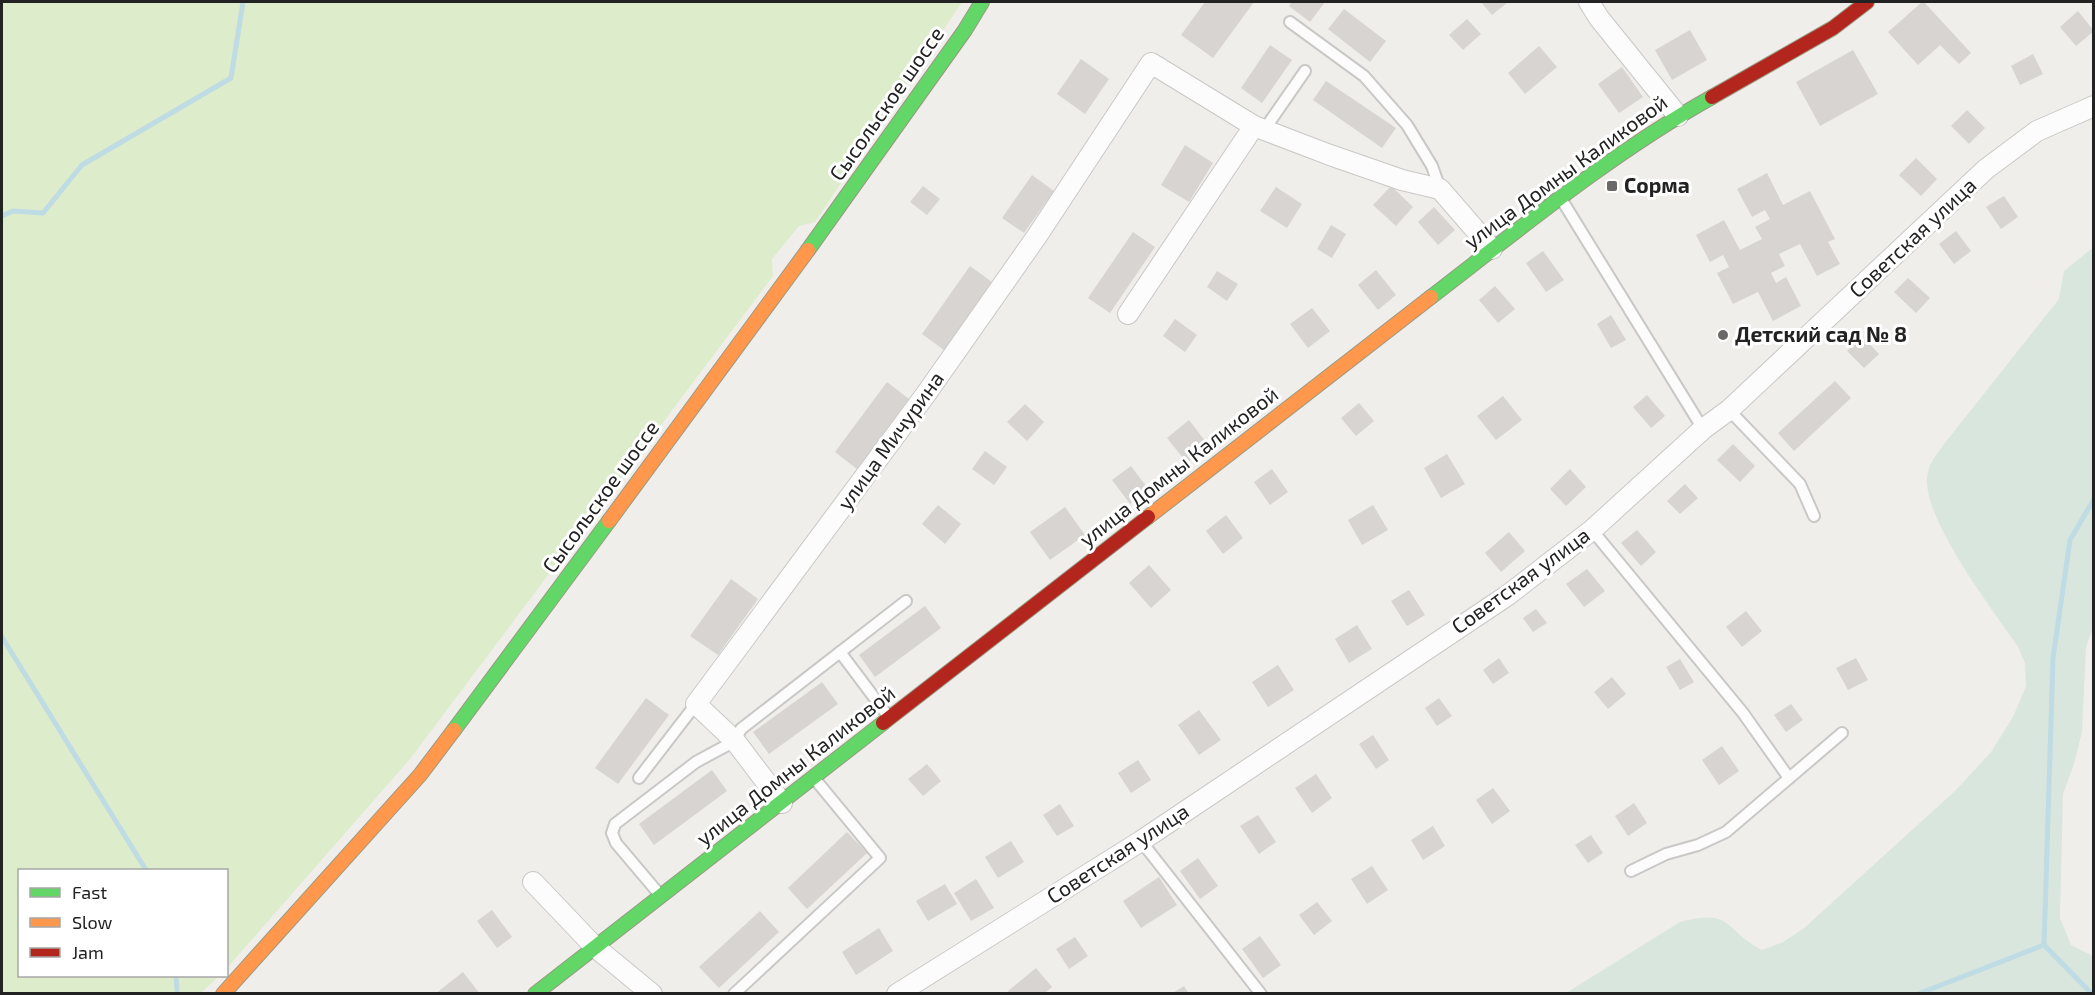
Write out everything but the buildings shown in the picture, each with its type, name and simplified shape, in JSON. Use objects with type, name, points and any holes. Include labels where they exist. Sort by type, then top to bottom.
[{"type":"main road","name":"Сысольское шоссе","points":[[223,993],[427,766],[844,202],[965,30],[982,2]]},
{"type":"main road","name":"улица Домны Каликовой","points":[[535,993],[782,804],[1560,197],[1678,116],[1833,28],[1867,2]]},
{"type":"street","points":[[1589,2],[1599,18],[1678,116]]},
{"type":"street","name":"улица Мичурина","points":[[696,704],[926,394],[1037,236],[1151,63],[1259,128]]},
{"type":"street","name":"Советская улица","points":[[897,993],[1141,841],[1508,595],[1592,530],[1703,429],[1729,410],[1986,169],[2037,130],[2094,106]]},
{"type":"street","points":[[1128,314],[1259,128],[1402,180],[1440,189],[1492,249]]},
{"type":"street","points":[[696,704],[735,741],[782,804]]},
{"type":"street","points":[[533,882],[595,947],[652,993]]},
{"type":"lane","points":[[1290,22],[1364,76],[1407,125],[1432,166],[1440,189]]},
{"type":"lane","points":[[1259,128],[1305,71]]},
{"type":"lane","points":[[1560,197],[1703,429]]},
{"type":"lane","points":[[1729,410],[1800,484],[1814,516]]},
{"type":"lane","points":[[1592,530],[1743,713],[1789,778]]},
{"type":"lane","points":[[662,897],[616,843],[612,833],[615,824],[696,762],[735,741],[741,729],[906,601]]},
{"type":"lane","points":[[840,652],[890,719]]},
{"type":"lane","points":[[639,778],[696,704]]},
{"type":"lane","points":[[1631,871],[1666,854],[1698,845],[1726,832],[1842,733]]},
{"type":"lane","points":[[734,993],[880,858],[814,778]]},
{"type":"lane","points":[[1141,841],[1261,993]]},
{"type":"green space","points":[[2,2],[962,2],[815,222],[799,226],[772,259],[773,276],[410,759],[228,967],[228,869],[18,869],[18,977],[218,977],[201,993],[2,994]]},
{"type":"shaded area","points":[[2093,249],[2094,625],[2086,647],[2082,732],[2063,794],[2060,918],[2071,945],[2093,956],[2093,993],[1566,993],[1680,922],[1697,918],[1719,919],[1762,950],[1783,942],[1803,929],[1956,790],[1991,752],[2013,717],[2026,686],[2025,663],[2018,647],[1976,587],[1945,536],[1934,512],[1928,490],[1928,472],[1932,461],[1944,444],[2059,299],[2064,271]]},
{"type":"waterway","points":[[2,216],[13,211],[43,213],[82,165],[231,78],[243,2]]},
{"type":"waterway","points":[[2044,945],[2053,658],[2070,540],[2094,499]]},
{"type":"waterway","points":[[2,637],[145,869]]},
{"type":"waterway","points":[[1918,994],[2044,945],[2092,994]]},
{"type":"waterway","points":[[176,977],[177,990]]},
{"type":"traffic: fast","points":[[808,250],[965,30],[982,2]]},
{"type":"traffic: fast","points":[[1431,297],[1603,166],[1712,97]]},
{"type":"traffic: fast","points":[[454,730],[609,521]]},
{"type":"traffic: fast","points":[[535,994],[883,723]]},
{"type":"traffic: slow","points":[[609,521],[808,250]]},
{"type":"traffic: slow","points":[[1148,517],[1431,297]]},
{"type":"traffic: slow","points":[[223,994],[420,775],[454,730]]},
{"type":"traffic: jam","points":[[1712,97],[1833,28],[1867,2]]},
{"type":"traffic: jam","points":[[883,723],[1148,517]]},
{"type":"place","name":"Сорма","points":[[1612,186]]},
{"type":"place","name":"Детский сад № 8","points":[[1723,335]]}]
